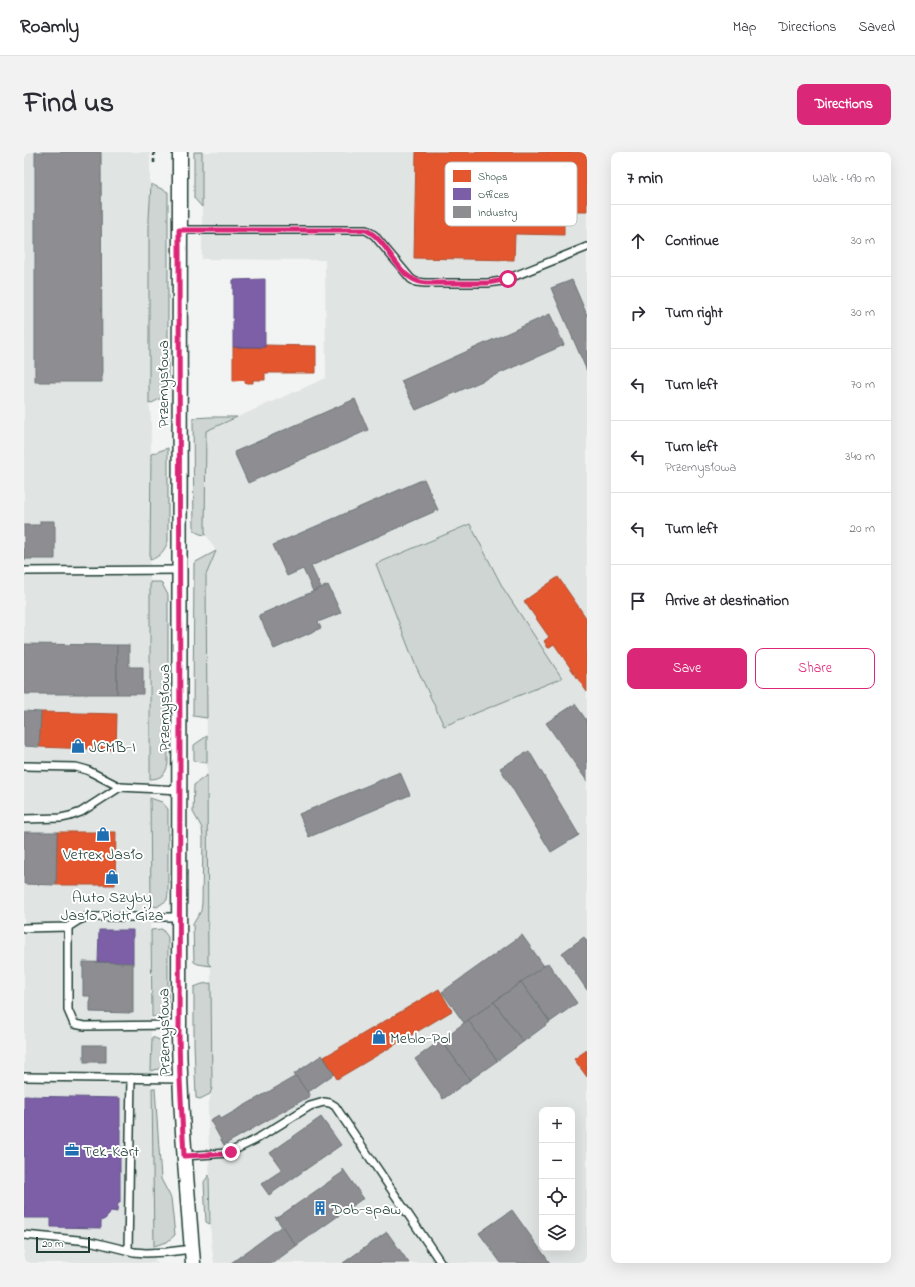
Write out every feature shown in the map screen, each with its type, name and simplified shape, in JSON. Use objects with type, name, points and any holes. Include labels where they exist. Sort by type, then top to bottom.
[{"type":"street","name":"Przemysłowa","points":[[180,152],[179,1025],[184,1156],[192,1256]]},
{"type":"lane","points":[[179,230],[366,230],[374,235],[411,279],[425,283],[488,283],[502,281],[587,247]]},
{"type":"lane","points":[[24,571],[180,570]]},
{"type":"lane","points":[[24,766],[76,767],[87,770],[120,786],[180,790]]},
{"type":"lane","points":[[24,819],[61,818],[70,816],[85,810],[120,786]]},
{"type":"lane","points":[[24,928],[68,927],[87,917],[180,917]]},
{"type":"lane","points":[[68,927],[68,1010],[74,1024],[85,1026],[179,1025]]},
{"type":"lane","points":[[24,1077],[180,1079]]},
{"type":"lane","points":[[128,1250],[131,1078]]},
{"type":"lane","points":[[184,1156],[228,1153],[255,1140],[310,1106],[324,1102],[330,1103],[335,1106],[440,1260],[431,1263]]},
{"type":"lane","points":[[24,1235],[89,1241],[146,1253],[168,1252],[192,1256]]},
{"type":"path","points":[[154,152],[154,164]]},
{"type":"shaded area","points":[[24,152],[150,152],[149,400],[151,421],[149,700],[151,1071],[155,1261],[162,1263],[24,1263]]},
{"type":"shaded area","points":[[194,152],[202,152],[202,207],[194,198]]},
{"type":"shaded area","points":[[202,152],[587,152],[587,1263],[214,1263],[211,1240],[208,1108],[212,1088],[211,966],[208,963],[206,575],[216,551],[205,533],[206,431],[326,378],[325,260],[202,259]],"holes":[[[470,524],[503,588],[562,678],[444,726],[415,664],[376,564]]]},
{"type":"shaded area","points":[[151,184],[168,192],[168,381],[163,396],[149,404],[149,219]]},
{"type":"shaded area","points":[[237,417],[206,431],[206,535],[194,531],[193,418]]},
{"type":"shaded area","points":[[168,448],[168,541],[162,553],[150,560],[151,454]]},
{"type":"shaded area","points":[[470,524],[503,588],[562,678],[444,726],[415,664],[376,564]]},
{"type":"shaded area","points":[[216,551],[206,575],[207,718],[193,716],[194,563]]},
{"type":"shaded area","points":[[150,582],[161,582],[168,595],[168,764],[166,771],[160,777],[150,779]]},
{"type":"shaded area","points":[[207,736],[207,763],[194,761],[194,745]]},
{"type":"shaded area","points":[[207,775],[208,963],[211,966],[194,962],[193,924],[201,911],[202,903],[203,838],[202,828],[193,812],[194,785]]},
{"type":"shaded area","points":[[150,798],[162,802],[168,809],[168,893],[167,900],[157,907],[151,905]]},
{"type":"shaded area","points":[[162,929],[168,937],[168,1004],[162,1013],[152,1017],[151,930]]},
{"type":"shaded area","points":[[211,983],[212,1088],[210,1094],[200,1099],[196,1098],[194,987]]},
{"type":"shaded area","points":[[152,1037],[162,1041],[162,1068],[151,1071]]},
{"type":"shaded area","points":[[152,1088],[155,1088],[161,1179],[171,1198],[175,1235],[167,1242],[154,1246]]},
{"type":"shaded area","points":[[209,1175],[210,1224],[206,1222],[204,1182]]},
{"type":"building: Shops","points":[[416,152],[587,152],[587,211],[577,211],[577,162],[445,162],[445,226],[564,226],[564,235],[515,234],[514,260],[414,258]]},
{"type":"building: Shops","points":[[265,345],[316,346],[316,373],[265,373],[265,380],[253,380],[253,383],[245,383],[245,380],[233,381],[233,347],[265,347]]},
{"type":"building: Shops","points":[[558,577],[587,619],[587,692],[554,644],[548,648],[544,641],[549,637],[524,601]]},
{"type":"building: Shops","points":[[41,712],[117,714],[116,750],[39,747]]},
{"type":"building: Shops","points":[[57,832],[116,832],[115,885],[56,885]]},
{"type":"building: Shops","points":[[439,989],[452,1011],[337,1079],[324,1057]]},
{"type":"building: Shops","points":[[587,1050],[587,1077],[574,1059]]},
{"type":"building: Offices","points":[[265,279],[265,347],[233,347],[233,280]]},
{"type":"building: Offices","points":[[99,930],[133,930],[133,963],[98,962]]},
{"type":"building: Offices","name":"Tek-Kart","points":[[24,1096],[120,1098],[120,1203],[118,1203],[117,1212],[111,1211],[105,1219],[101,1221],[101,1228],[51,1227],[51,1218],[24,1218]]},
{"type":"building: Industry","points":[[35,152],[101,152],[102,382],[35,382]]},
{"type":"building: Industry","points":[[572,280],[587,315],[587,371],[551,288]]},
{"type":"building: Industry","points":[[550,314],[564,345],[416,410],[401,381]]},
{"type":"building: Industry","points":[[355,399],[368,430],[248,483],[234,452]]},
{"type":"building: Industry","points":[[424,479],[438,510],[311,566],[321,588],[313,591],[303,569],[287,576],[273,545]]},
{"type":"building: Industry","points":[[40,521],[54,521],[55,559],[24,559],[24,525],[40,525]]},
{"type":"building: Industry","points":[[328,585],[341,613],[318,622],[321,628],[274,649],[259,615]]},
{"type":"building: Industry","points":[[24,644],[117,645],[117,694],[24,694]]},
{"type":"building: Industry","points":[[117,645],[129,645],[129,667],[143,667],[143,694],[117,694]]},
{"type":"building: Industry","points":[[575,704],[587,721],[587,781],[546,723]]},
{"type":"building: Industry","points":[[24,711],[41,712],[39,747],[24,746]]},
{"type":"building: Industry","points":[[529,751],[579,835],[551,852],[500,768]]},
{"type":"building: Industry","points":[[400,772],[410,795],[309,837],[299,814]]},
{"type":"building: Industry","points":[[24,832],[57,832],[56,885],[24,884]]},
{"type":"building: Industry","points":[[522,935],[544,966],[464,1023],[442,992]]},
{"type":"building: Industry","points":[[584,937],[587,941],[587,990],[562,953]]},
{"type":"building: Industry","points":[[83,962],[133,963],[133,1013],[90,1012],[90,996],[83,996]]},
{"type":"building: Industry","points":[[548,963],[577,1003],[550,1022],[521,982]]},
{"type":"building: Industry","points":[[521,982],[550,1022],[523,1042],[494,1002]]},
{"type":"building: Industry","points":[[494,1002],[523,1042],[497,1061],[468,1020]]},
{"type":"building: Industry","points":[[468,1020],[497,1061],[470,1080],[441,1040]]},
{"type":"building: Industry","points":[[441,1040],[470,1080],[443,1099],[415,1059]]},
{"type":"building: Industry","points":[[84,1045],[106,1045],[106,1062],[84,1062]]},
{"type":"building: Industry","points":[[322,1055],[334,1074],[307,1093],[294,1074]]},
{"type":"building: Industry","points":[[296,1076],[310,1096],[224,1145],[210,1120],[219,1115],[221,1119]]},
{"type":"building: Industry","points":[[321,1117],[341,1145],[269,1195],[261,1184],[282,1170],[270,1153]]},
{"type":"building: Industry","name":"Dob-spaw","points":[[343,1169],[364,1199],[296,1246],[275,1217],[277,1218],[343,1172]]},
{"type":"building: Industry","points":[[512,1210],[539,1248],[539,1251],[541,1251],[550,1263],[501,1263],[479,1233]]},
{"type":"building: Industry","points":[[282,1226],[296,1246],[273,1263],[231,1263]]},
{"type":"building: Industry","points":[[387,1232],[409,1263],[343,1263]]},
{"type":"place","name":"JCMB-I","points":[[78,746]]},
{"type":"place","name":"Vetrex Jasło","points":[[103,834]]},
{"type":"place","name":"Auto Szyby Jasło Piotr Giza","points":[[112,877]]},
{"type":"place","name":"Meblo-Pol","points":[[379,1037]]},
{"type":"place","name":"Tek-Kart","points":[[72,1150]]},
{"type":"place","name":"Dob-spaw","points":[[320,1208]]},
{"type":"route","points":[[231,1152],[223,1154],[184,1156],[179,1035],[179,230],[366,230],[374,235],[407,275],[416,282],[488,283],[508,279]]}]
